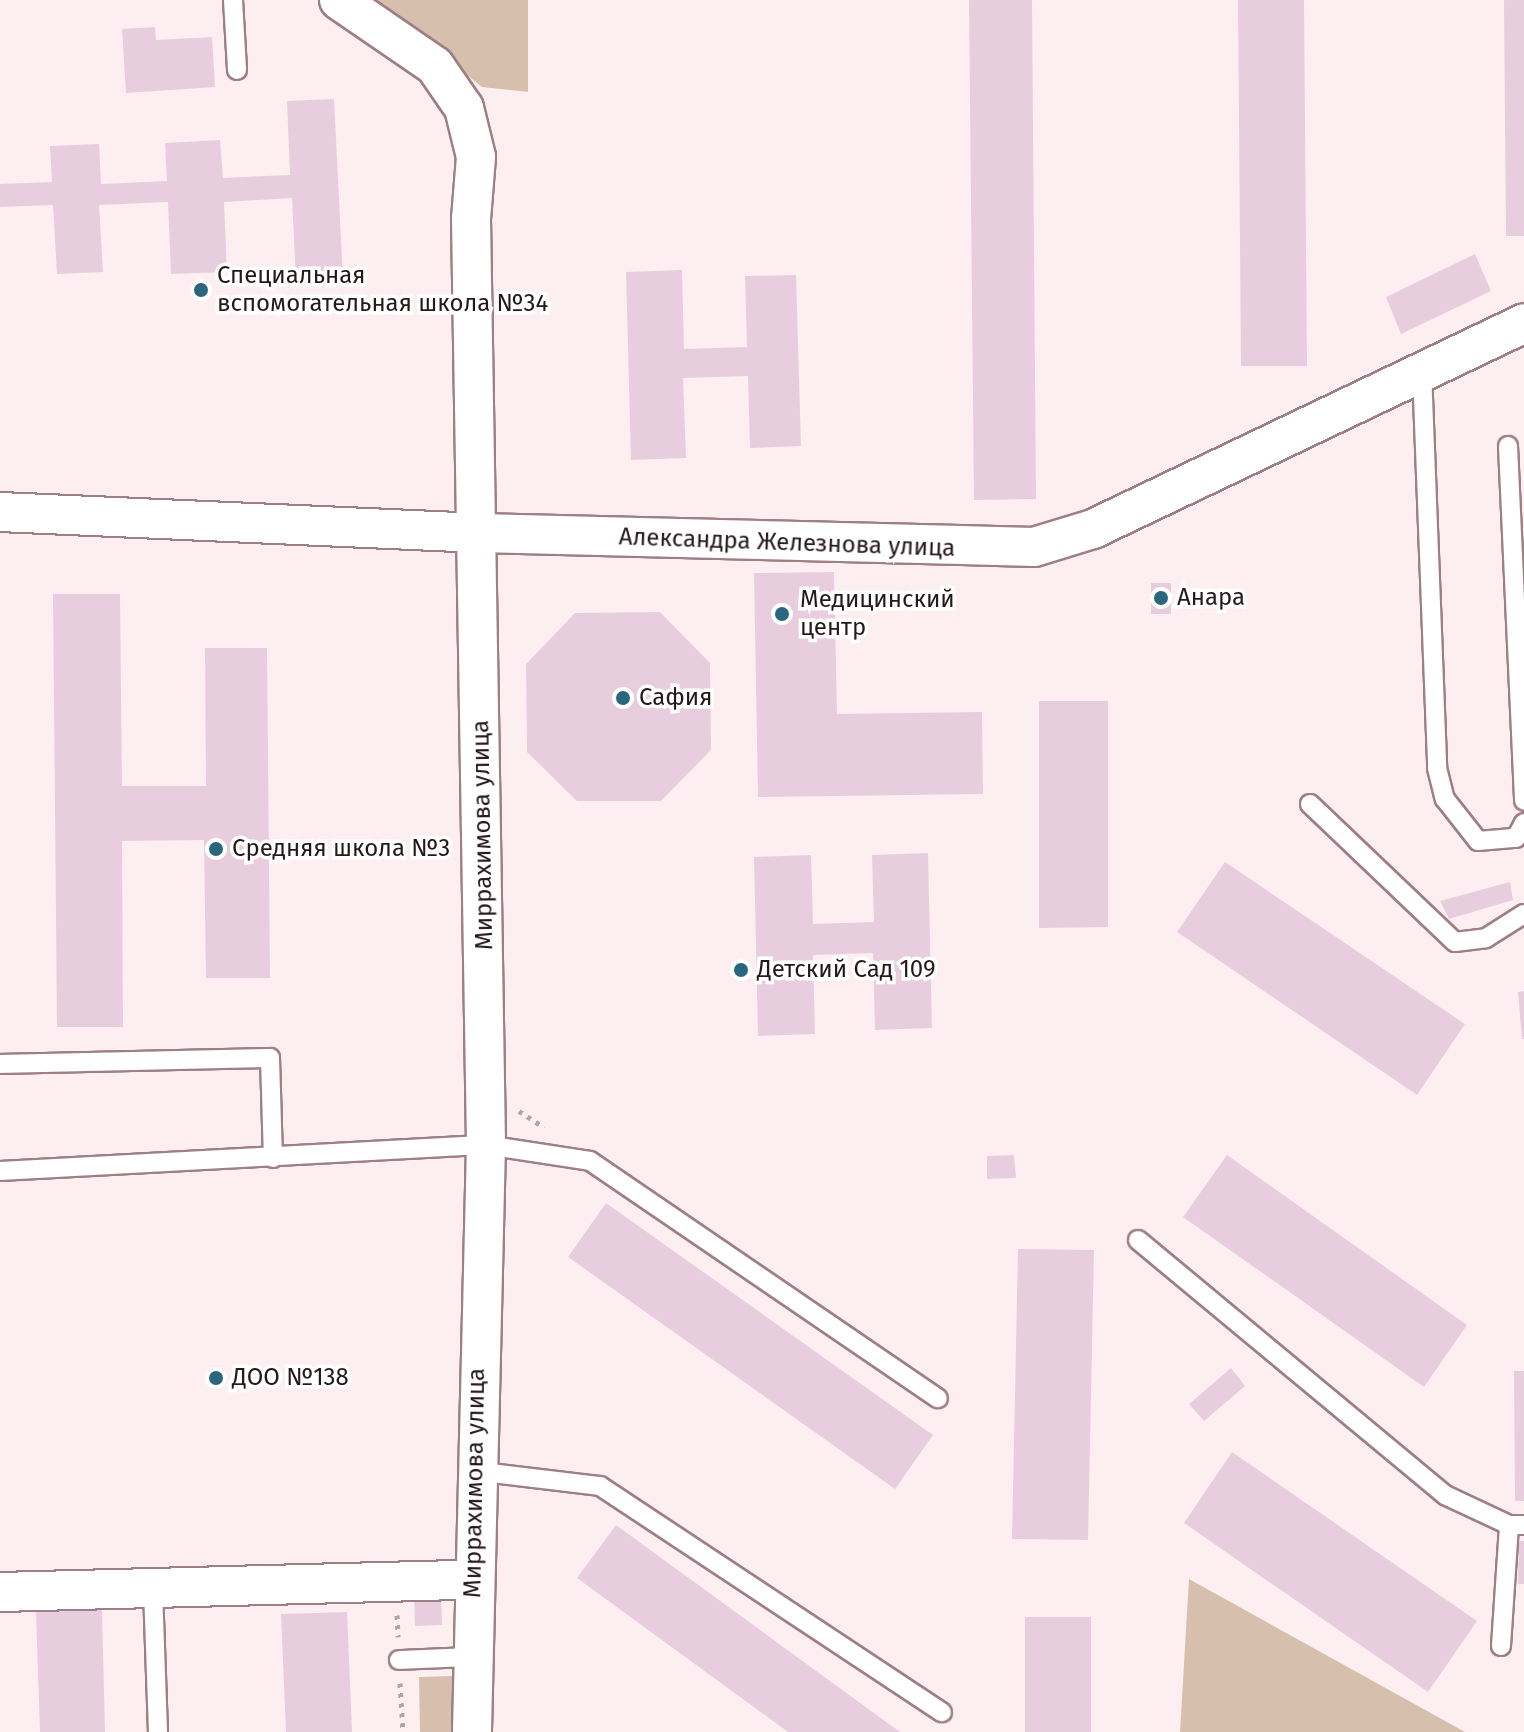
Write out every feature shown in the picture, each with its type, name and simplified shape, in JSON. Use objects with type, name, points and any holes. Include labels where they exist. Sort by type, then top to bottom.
[{"type":"street","name":"Миррахимова улица","points":[[339,0],[435,66],[464,108],[476,157],[471,219],[479,533],[486,1145],[474,1471],[472,1732]]},
{"type":"street","name":"Александра Железнова улица","points":[[0,512],[479,533],[1034,547],[1093,529],[1524,323]]},
{"type":"street","points":[[0,1592],[472,1580]]},
{"type":"lane","points":[[233,0],[237,70]]},
{"type":"lane","points":[[1422,371],[1437,768],[1445,799],[1478,841],[1516,838],[1524,823]]},
{"type":"lane","points":[[1508,446],[1524,801]]},
{"type":"lane","points":[[1310,804],[1455,942],[1486,938],[1524,914]]},
{"type":"lane","points":[[0,1064],[270,1058],[273,1158]]},
{"type":"lane","points":[[0,1171],[486,1145],[590,1161],[938,1398]]},
{"type":"lane","points":[[1138,1240],[1445,1495],[1516,1525],[1501,1646]]},
{"type":"lane","points":[[474,1471],[600,1486],[942,1712]]},
{"type":"lane","points":[[153,1589],[158,1732]]},
{"type":"lane","points":[[399,1660],[472,1657]]},
{"type":"shaded area","points":[[374,0],[528,0],[528,92],[482,87]]},
{"type":"shaded area","points":[[1189,1579],[1465,1732],[1180,1732]]},
{"type":"shaded area","points":[[453,1676],[454,1732],[420,1732],[419,1677]]},
{"type":"building","points":[[969,0],[1032,0],[1036,499],[974,500]]},
{"type":"building","points":[[1238,0],[1304,0],[1307,366],[1241,366]]},
{"type":"building","points":[[1504,0],[1524,0],[1524,236],[1506,236]]},
{"type":"building","points":[[155,27],[156,40],[212,37],[215,87],[126,93],[122,29]]},
{"type":"building","points":[[334,99],[343,279],[296,281],[292,198],[224,202],[227,272],[171,274],[168,202],[99,205],[103,272],[57,274],[53,205],[0,207],[0,184],[52,182],[50,146],[99,144],[101,184],[167,181],[165,143],[220,140],[223,178],[290,175],[287,101]]},
{"type":"building","points":[[1475,254],[1491,291],[1401,334],[1386,297]]},
{"type":"building","points":[[682,270],[684,349],[747,347],[745,276],[796,275],[801,446],[750,448],[748,376],[683,378],[686,458],[631,460],[626,272]]},
{"type":"building","points":[[834,572],[837,714],[982,712],[983,794],[758,797],[754,573]]},
{"type":"building","name":"Анара","points":[[1151,583],[1171,583],[1171,614],[1151,614]]},
{"type":"building","points":[[53,594],[120,594],[122,786],[206,786],[205,648],[267,648],[270,978],[206,978],[204,840],[122,841],[123,1027],[57,1027]]},
{"type":"building","points":[[660,612],[710,663],[711,750],[661,801],[577,801],[527,752],[526,664],[575,613]]},
{"type":"building","points":[[1039,701],[1108,701],[1108,927],[1039,928]]},
{"type":"building","points":[[928,853],[932,1028],[875,1030],[873,953],[813,955],[815,1034],[758,1036],[754,857],[811,855],[813,924],[874,922],[872,855]]},
{"type":"building","points":[[1225,862],[1465,1024],[1417,1095],[1177,932]]},
{"type":"building","points":[[1510,882],[1513,900],[1449,919],[1440,901]]},
{"type":"building","points":[[1524,991],[1524,1039],[1522,1039],[1518,992]]},
{"type":"building","points":[[1014,1155],[1016,1178],[987,1179],[987,1156]]},
{"type":"building","points":[[1227,1155],[1467,1325],[1424,1387],[1183,1217]]},
{"type":"building","points":[[606,1203],[933,1435],[895,1489],[568,1257]]},
{"type":"building","points":[[1018,1249],[1094,1250],[1088,1540],[1012,1539]]},
{"type":"building","points":[[1231,1368],[1245,1386],[1204,1421],[1189,1404]]},
{"type":"building","points":[[1514,1371],[1524,1371],[1524,1501],[1515,1501]]},
{"type":"building","points":[[1232,1452],[1477,1621],[1428,1692],[1184,1523]]},
{"type":"building","points":[[616,1525],[900,1732],[788,1732],[577,1578]]},
{"type":"building","points":[[1519,1541],[1524,1541],[1524,1584],[1518,1584]]},
{"type":"building","points":[[414,1592],[441,1592],[442,1625],[415,1626]]},
{"type":"building","points":[[102,1610],[105,1732],[40,1732],[36,1612]]},
{"type":"building","points":[[347,1612],[352,1732],[286,1732],[281,1614]]},
{"type":"building","points":[[1025,1617],[1091,1617],[1091,1732],[1025,1732]]},
{"type":"place","name":"Специальная вспомогательная школа №34","points":[[201,290]]},
{"type":"place","name":"Анара","points":[[1161,598]]},
{"type":"place","name":"Медицинский центр","points":[[782,614]]},
{"type":"place","name":"Сафия","points":[[623,698]]},
{"type":"place","name":"Средняя школа №3","points":[[216,849]]},
{"type":"place","name":"Детский Сад 109","points":[[741,970]]},
{"type":"place","name":"ДОО №138","points":[[216,1378]]}]
